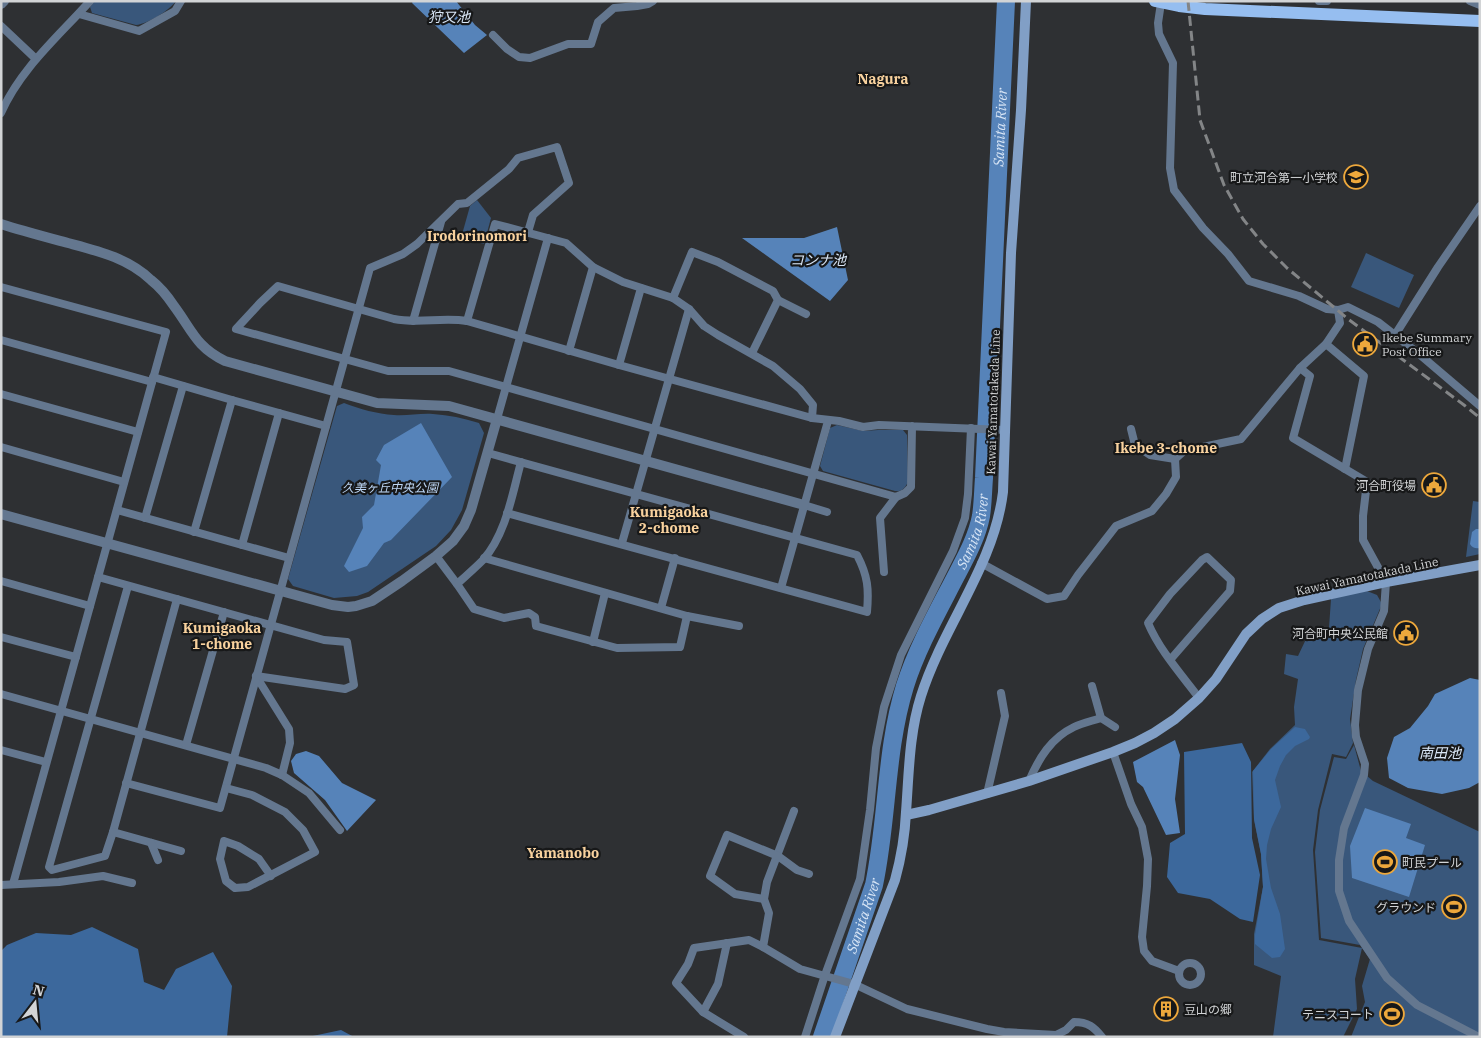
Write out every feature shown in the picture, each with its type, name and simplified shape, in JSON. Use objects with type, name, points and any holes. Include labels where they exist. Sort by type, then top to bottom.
[{"type":"main road","name":"Kawai Yamatotakada Line","points":[[835,1037],[900,863],[906,815],[912,731],[921,697],[930,670],[988,550],[999,516],[1003,492],[1011,253],[1026,1]]},
{"type":"main road","points":[[1158,2],[1480,21]]},
{"type":"main road","name":"Kawai Yamatotakada Line","points":[[906,815],[1029,781],[1113,752],[1154,733],[1175,719],[1199,698],[1216,679],[1246,634],[1262,619],[1279,608],[1304,600],[1386,582],[1480,565]]},
{"type":"street","points":[[1,113],[14,90],[36,59],[90,1]]},
{"type":"street","points":[[79,14],[139,31],[175,11],[181,1]]},
{"type":"street","points":[[493,35],[506,49],[519,57],[530,58],[568,44],[592,44],[598,22],[614,8],[637,6],[654,1]]},
{"type":"street","points":[[1319,1],[1327,1]]},
{"type":"street","points":[[1470,1],[1480,5]]},
{"type":"street","points":[[1158,2],[1159,34],[1173,63],[1170,168],[1174,190],[1203,228],[1228,254],[1249,281],[1300,296],[1327,309],[1338,310],[1348,308],[1378,322],[1480,406]]},
{"type":"street","points":[[1,26],[36,59]]},
{"type":"street","points":[[126,783],[220,808],[370,268],[403,254],[417,244],[458,204],[468,203],[509,169],[518,158],[557,148],[569,183],[533,215],[528,232]]},
{"type":"street","points":[[1395,335],[1438,266],[1480,206]]},
{"type":"street","points":[[413,321],[441,220]]},
{"type":"street","points":[[1,224],[112,255],[130,264],[145,274],[159,288],[174,306],[198,342],[209,353],[234,364],[377,403],[449,406],[827,512]]},
{"type":"street","points":[[467,321],[495,224],[566,242],[593,268],[622,282],[673,298],[690,309],[704,326],[773,366],[800,389],[813,405],[812,418]]},
{"type":"street","points":[[1,514],[332,606],[356,606],[372,601],[436,556],[453,541],[464,526],[471,510],[488,453],[548,238]]},
{"type":"street","points":[[673,298],[692,252],[718,262],[773,291],[778,300],[806,314]]},
{"type":"street","points":[[569,351],[593,268]]},
{"type":"street","points":[[912,426],[911,487],[905,493],[896,496],[448,371],[388,371],[236,329],[278,286],[394,320],[446,319],[467,321],[812,418],[863,427],[879,425],[912,426],[972,428],[1005,430]]},
{"type":"street","points":[[1,287],[166,332],[13,884]]},
{"type":"street","points":[[619,365],[641,288]]},
{"type":"street","points":[[752,353],[778,300]]},
{"type":"street","points":[[622,544],[690,309]]},
{"type":"street","points":[[1175,459],[1184,451],[1241,439],[1300,368],[1326,344],[1340,323],[1338,310]]},
{"type":"street","points":[[1,340],[182,386],[326,426]]},
{"type":"street","points":[[1326,344],[1364,376],[1345,469]]},
{"type":"street","points":[[1300,368],[1310,376],[1293,438],[1367,482],[1362,516],[1363,540],[1386,582],[1384,612],[1368,649],[1358,690],[1355,725],[1356,737],[1365,764],[1364,775],[1344,828],[1339,860],[1339,891],[1349,921],[1387,978],[1417,1005],[1479,1037]]},
{"type":"street","points":[[145,518],[182,386]]},
{"type":"street","points":[[1,394],[138,432]]},
{"type":"street","points":[[194,532],[232,400]]},
{"type":"street","points":[[242,545],[279,413]]},
{"type":"street","points":[[781,588],[828,421]]},
{"type":"street","points":[[805,1037],[860,879],[870,810],[876,748],[884,707],[901,656],[953,551],[965,518],[972,428]]},
{"type":"street","points":[[1131,429],[1135,444],[1150,455],[1175,459]]},
{"type":"street","points":[[1,447],[124,482]]},
{"type":"street","points":[[488,453],[856,555],[864,568],[869,592],[867,612],[508,513]]},
{"type":"street","points":[[981,563],[1047,598],[1064,596],[1116,526],[1152,511],[1166,494],[1176,477],[1175,459]]},
{"type":"street","points":[[457,584],[484,558],[498,536],[508,513],[521,462]]},
{"type":"street","points":[[884,572],[880,518],[896,496]]},
{"type":"street","points":[[117,510],[289,558]]},
{"type":"street","points":[[436,556],[474,609],[504,618],[529,612],[535,617],[536,626],[617,648],[680,647],[688,616]]},
{"type":"street","points":[[1170,660],[1230,591],[1231,580],[1207,557],[1170,594],[1148,623],[1155,639],[1170,660],[1199,698]]},
{"type":"street","points":[[484,558],[688,616],[739,626]]},
{"type":"street","points":[[661,608],[675,558]]},
{"type":"street","points":[[98,577],[324,640],[347,642],[354,685],[346,689],[256,676]]},
{"type":"street","points":[[1,581],[90,606]]},
{"type":"street","points":[[128,586],[49,867],[52,870],[105,856],[177,599]]},
{"type":"street","points":[[593,642],[605,593]]},
{"type":"street","points":[[186,745],[224,612]]},
{"type":"street","points":[[1,637],[76,657]]},
{"type":"street","points":[[256,676],[289,729],[290,743],[282,775]]},
{"type":"street","points":[[1092,686],[1101,718],[1115,727]]},
{"type":"street","points":[[987,794],[1005,716],[1001,693]]},
{"type":"street","points":[[1,694],[266,768],[282,775],[309,793],[340,830]]},
{"type":"street","points":[[1029,781],[1037,763],[1052,741],[1074,727],[1101,718]]},
{"type":"street","points":[[1,750],[46,762]]},
{"type":"street","points":[[1113,752],[1130,804],[1142,827],[1148,859],[1142,937],[1144,951],[1152,960],[1179,970]]},
{"type":"street","points":[[226,788],[252,794],[286,812],[302,830],[315,852],[272,876],[248,887],[235,888],[226,881],[220,859],[224,841],[238,846],[259,859],[272,876]]},
{"type":"street","points":[[764,947],[769,912],[764,899],[767,882],[794,811]]},
{"type":"street","points":[[113,832],[181,851]]},
{"type":"street","points":[[764,899],[735,894],[710,876],[727,835],[778,856],[797,870],[810,874]]},
{"type":"street","points":[[151,843],[158,860]]},
{"type":"street","points":[[1,885],[59,882],[103,876],[132,883]]},
{"type":"street","points":[[744,1037],[703,1012],[676,982],[688,964],[694,948],[749,940],[800,969],[854,984],[907,1009],[1004,1032],[1056,1035],[1066,1030],[1074,1022],[1084,1022],[1095,1029],[1102,1037]]},
{"type":"street","points":[[703,1012],[718,984],[727,943]]},
{"type":"green space","points":[[95,1],[176,1],[157,16],[136,25],[92,13],[90,7]]},
{"type":"green space","points":[[477,200],[491,218],[484,244],[461,238],[470,206]]},
{"type":"green space","points":[[1366,253],[1414,275],[1399,308],[1351,287]]},
{"type":"green space","name":"久美ヶ丘中央公園","points":[[344,403],[369,411],[388,414],[428,414],[456,417],[479,423],[484,433],[462,510],[451,530],[436,546],[368,592],[357,596],[334,598],[293,586],[288,579],[337,406]]},
{"type":"green space","points":[[837,425],[863,431],[903,430],[907,435],[908,482],[904,488],[900,491],[895,491],[823,471],[820,466],[830,428]]},
{"type":"green space","points":[[1473,501],[1480,502],[1480,554],[1466,557]]},
{"type":"green space","points":[[1367,591],[1377,595],[1382,604],[1363,649],[1356,680],[1350,719],[1353,743],[1346,757],[1332,754],[1318,810],[1313,850],[1319,940],[1362,948],[1355,979],[1357,1009],[1343,1037],[1273,1037],[1281,976],[1254,965],[1254,934],[1263,887],[1261,854],[1254,820],[1252,772],[1270,749],[1295,725],[1294,707],[1298,679],[1284,674],[1286,654],[1298,656],[1307,637],[1329,628],[1331,599]]},
{"type":"green space","points":[[1354,745],[1361,771],[1373,781],[1480,832],[1480,1037],[1351,1037],[1365,1002],[1362,986],[1370,959],[1360,945],[1321,938],[1315,852],[1320,810],[1334,757],[1346,759]]},
{"type":"shaded area","points":[[1295,727],[1305,729],[1310,737],[1295,746],[1286,755],[1280,766],[1275,780],[1281,807],[1271,829],[1267,845],[1266,859],[1271,888],[1280,914],[1285,949],[1280,957],[1272,958],[1255,944],[1263,887],[1261,854],[1254,819],[1253,771],[1271,749]]},
{"type":"shaded area","points":[[1242,743],[1251,762],[1252,838],[1260,875],[1253,922],[1240,919],[1210,899],[1178,893],[1167,877],[1170,843],[1185,834],[1184,752]]},
{"type":"shaded area","points":[[92,927],[138,949],[144,982],[164,990],[176,969],[213,952],[232,986],[227,1037],[1,1037],[1,951],[7,945],[36,933],[71,935]]},
{"type":"shaded area","points":[[341,1030],[354,1037],[308,1037]]},
{"type":"water","name":"狩又池","points":[[413,1],[456,1],[475,25],[487,35],[464,53],[412,3]]},
{"type":"water","name":"コンナ池","points":[[837,227],[848,280],[830,301],[742,238],[804,238]]},
{"type":"water","points":[[421,423],[452,477],[391,540],[384,543],[367,566],[349,572],[344,566],[363,528],[362,517],[374,505],[381,465],[376,460],[384,445]]},
{"type":"water","points":[[1480,529],[1480,548],[1473,547],[1470,544],[1472,532]]},
{"type":"water","name":"南田池","points":[[1470,678],[1480,680],[1480,782],[1469,788],[1442,794],[1408,788],[1389,778],[1387,758],[1394,737],[1410,728],[1435,694]]},
{"type":"water","points":[[1175,740],[1180,755],[1175,799],[1180,833],[1166,835],[1143,787],[1137,782],[1133,762]]},
{"type":"water","points":[[306,751],[319,756],[342,783],[376,800],[347,831],[325,800],[294,773],[291,761],[296,754]]},
{"type":"water","name":"町民プール","points":[[1365,808],[1411,824],[1406,838],[1425,845],[1409,897],[1352,878],[1350,846]]},
{"type":"waterway","name":"Samita River","points":[[822,1037],[874,885],[879,860],[890,760],[898,711],[905,686],[935,616],[971,547],[981,516],[1006,1]]},
{"type":"railway","points":[[1188,1],[1200,120],[1224,185],[1243,219],[1263,244],[1287,268],[1348,319],[1480,418]]},
{"type":"place","name":"町立河合第一小学校","points":[[1356,177]]},
{"type":"place","name":"Ikebe Summary Post Office","points":[[1365,344]]},
{"type":"place","name":"河合町役場","points":[[1434,485]]},
{"type":"place","name":"河合町中央公民館","points":[[1406,633]]},
{"type":"place","name":"町民プール","points":[[1385,862]]},
{"type":"place","name":"グラウンド","points":[[1454,907]]},
{"type":"place","name":"豆山の郷","points":[[1166,1009]]},
{"type":"place","name":"テニスコート","points":[[1392,1014]]},
{"type":"district","name":"Nagura","points":[[883,79]]},
{"type":"district","name":"Irodorinomori","points":[[477,236]]},
{"type":"district","name":"Ikebe 3-chome","points":[[1166,448]]},
{"type":"district","name":"Kumigaoka 2-chome","points":[[669,520]]},
{"type":"district","name":"Kumigaoka 1-chome","points":[[222,636]]},
{"type":"district","name":"Yamanobo","points":[[563,853]]}]
